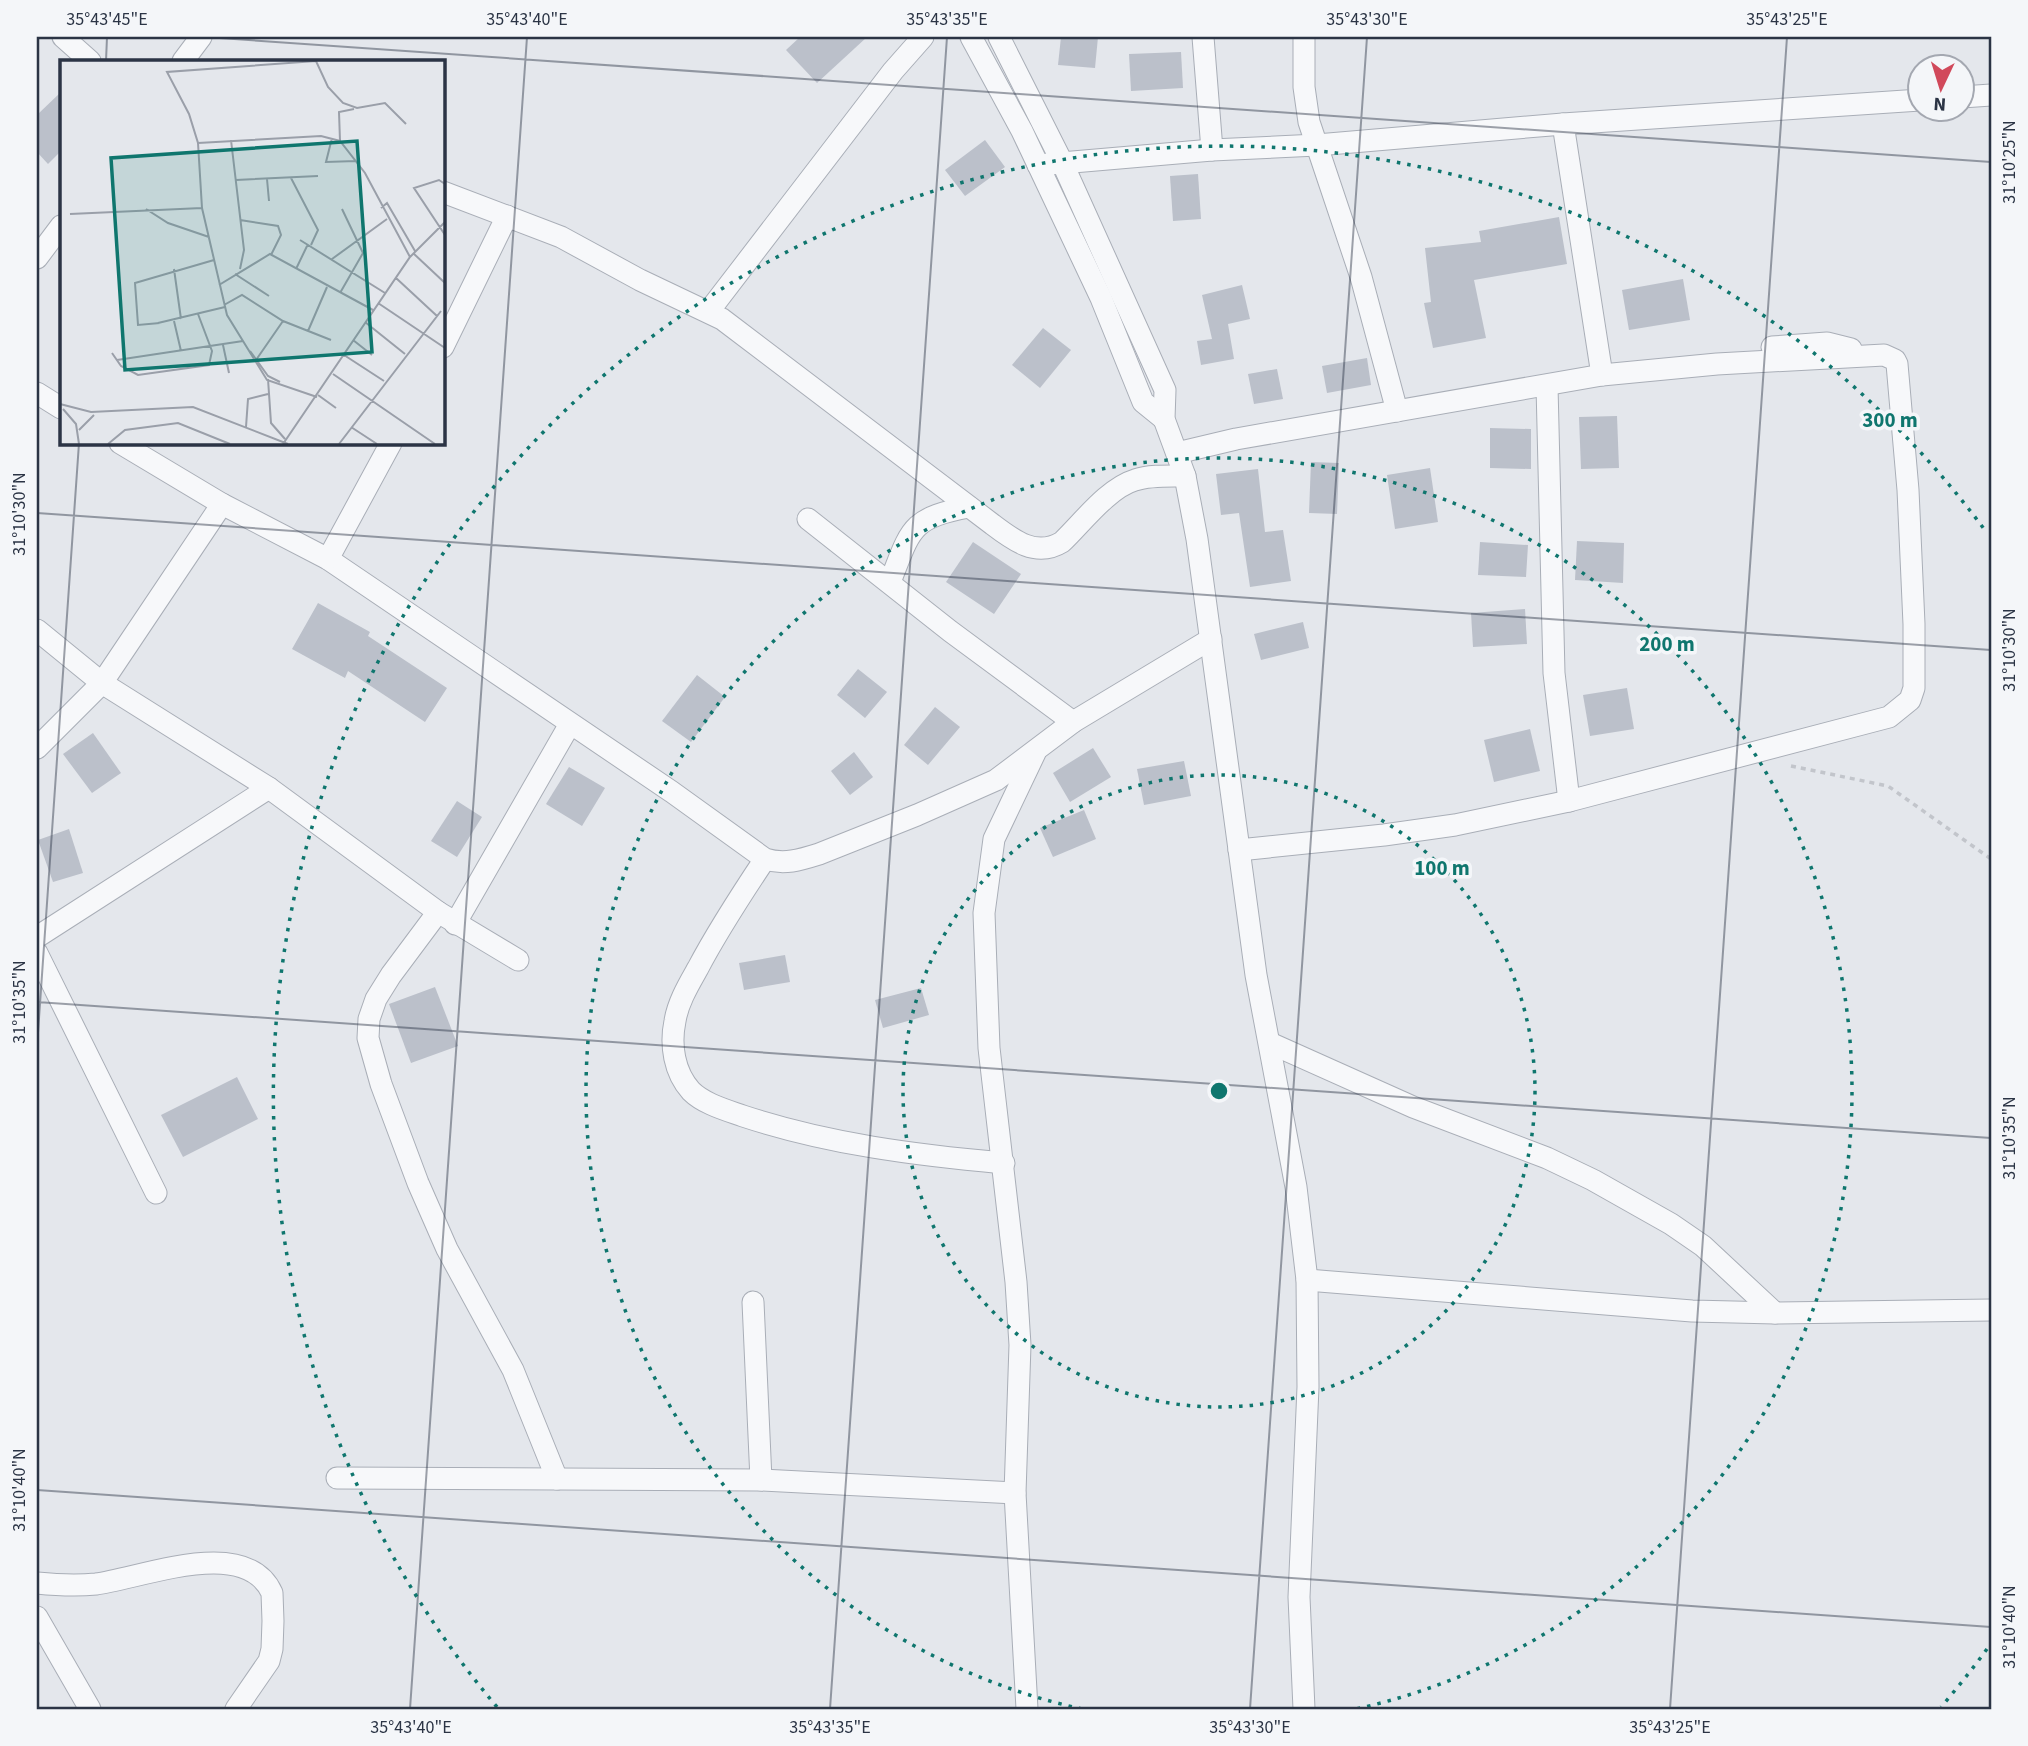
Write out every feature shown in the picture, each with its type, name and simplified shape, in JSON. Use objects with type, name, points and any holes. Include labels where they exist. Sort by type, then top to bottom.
[{"type":"street","points":[[63,37],[89,60]]},
{"type":"street","points":[[184,60],[201,37]]},
{"type":"street","points":[[709,311],[923,37]]},
{"type":"street","points":[[971,37],[1022,131],[1101,298],[1143,402],[1164,419]]},
{"type":"street","points":[[999,37],[1062,162],[1165,390],[1164,419],[1185,476],[1197,539],[1256,975],[1296,1187],[1307,1280],[1308,1387],[1299,1597],[1304,1709]]},
{"type":"street","points":[[1203,37],[1212,150]]},
{"type":"street","points":[[1304,37],[1309,122],[1361,277],[1397,411]]},
{"type":"street","points":[[1038,165],[1563,124],[1906,101]]},
{"type":"street","points":[[1563,124],[1601,374]]},
{"type":"street","points":[[444,192],[561,237],[640,280],[709,311],[752,340],[1012,539],[1027,546],[1055,547],[1124,484],[1148,478],[1185,476]]},
{"type":"street","points":[[444,345],[507,216]]},
{"type":"street","points":[[38,255],[60,227]]},
{"type":"street","points":[[1177,453],[1236,439],[1547,386],[1601,374],[1873,355],[1889,356],[1897,364],[1908,490],[1914,688],[1910,700],[1889,717],[1569,801],[1443,827],[1239,850]]},
{"type":"street","points":[[1547,386],[1554,673],[1569,801]]},
{"type":"street","points":[[37,393],[60,407]]},
{"type":"street","points":[[122,444],[222,503],[328,559],[672,792],[765,859],[776,863],[800,861],[878,832],[979,789],[996,780],[1073,722],[1211,639]]},
{"type":"street","points":[[328,559],[390,444]]},
{"type":"street","points":[[37,748],[102,683],[222,503]]},
{"type":"street","points":[[890,582],[913,529],[936,514],[969,507]]},
{"type":"street","points":[[808,519],[950,631],[1073,722]]},
{"type":"street","points":[[37,630],[102,683],[269,788],[446,918],[518,960]]},
{"type":"street","points":[[557,1479],[513,1370],[447,1249],[423,1194],[381,1084],[368,1038],[369,1019],[376,999],[391,975],[446,918],[570,724]]},
{"type":"street","points":[[1027,1709],[1015,1493],[1020,1345],[1004,1163],[989,1048],[984,913],[994,839],[1036,751]]},
{"type":"street","points":[[37,937],[269,788]]},
{"type":"street","points":[[765,859],[708,948],[684,993],[675,1019],[674,1055],[681,1076],[692,1091],[705,1101],[775,1127],[912,1154],[1004,1163]]},
{"type":"street","points":[[37,953],[156,1193]]},
{"type":"street","points":[[1270,1043],[1413,1107],[1547,1158],[1593,1180],[1703,1246],[1775,1312]]},
{"type":"street","points":[[1307,1280],[1631,1307],[1775,1312],[1991,1310]]},
{"type":"street","points":[[753,1302],[761,1480]]},
{"type":"street","points":[[337,1478],[761,1480],[1015,1493]]},
{"type":"street","points":[[37,1583],[66,1586],[98,1584],[206,1563],[238,1565],[253,1571],[272,1592],[272,1649],[269,1661],[236,1709]]},
{"type":"street","points":[[37,1617],[90,1709]]},
{"type":"path","points":[[1780,763],[1888,786],[1991,859]]},
{"type":"building","points":[[800,37],[867,37],[817,83],[786,50]]},
{"type":"building","points":[[1061,37],[1098,37],[1095,68],[1058,65]]},
{"type":"building","points":[[1181,52],[1183,88],[1131,91],[1129,54]]},
{"type":"building","points":[[60,93],[60,152],[48,164],[37,152],[37,115]]},
{"type":"building","points":[[985,140],[1005,167],[965,196],[945,170]]},
{"type":"building","points":[[1198,174],[1201,219],[1173,221],[1170,176]]},
{"type":"building","points":[[1559,217],[1567,264],[1474,280],[1486,338],[1433,348],[1424,303],[1431,302],[1425,248],[1481,242],[1479,231]]},
{"type":"building","points":[[1683,279],[1690,320],[1629,330],[1622,290]]},
{"type":"building","points":[[1242,285],[1250,319],[1228,324],[1234,359],[1201,365],[1197,341],[1212,339],[1202,295]]},
{"type":"building","points":[[1043,328],[1071,350],[1040,388],[1012,365]]},
{"type":"building","points":[[1367,358],[1371,385],[1327,393],[1322,366]]},
{"type":"building","points":[[1277,369],[1283,399],[1254,404],[1248,374]]},
{"type":"building","points":[[1617,416],[1619,468],[1581,469],[1579,417]]},
{"type":"building","points":[[1490,428],[1531,429],[1531,469],[1490,468]]},
{"type":"building","points":[[1311,462],[1339,463],[1337,514],[1309,513]]},
{"type":"building","points":[[1430,468],[1438,522],[1395,529],[1387,475]]},
{"type":"building","points":[[1258,469],[1265,532],[1283,530],[1291,581],[1250,587],[1239,513],[1221,515],[1216,474]]},
{"type":"building","points":[[1577,541],[1624,543],[1623,583],[1575,580]]},
{"type":"building","points":[[973,542],[1021,574],[994,614],[946,582]]},
{"type":"building","points":[[1480,542],[1528,545],[1526,577],[1478,575]]},
{"type":"building","points":[[318,603],[370,632],[368,636],[447,688],[425,722],[348,671],[345,678],[292,649]]},
{"type":"building","points":[[1525,609],[1527,644],[1473,647],[1471,613]]},
{"type":"building","points":[[1303,622],[1309,648],[1261,660],[1254,634]]},
{"type":"building","points":[[858,669],[887,692],[865,718],[837,695]]},
{"type":"building","points":[[697,675],[725,697],[691,742],[662,721]]},
{"type":"building","points":[[1627,688],[1634,729],[1590,736],[1583,695]]},
{"type":"building","points":[[935,707],[960,727],[928,765],[904,745]]},
{"type":"building","points":[[1530,729],[1540,771],[1494,782],[1484,740]]},
{"type":"building","points":[[93,733],[121,773],[92,793],[63,754]]},
{"type":"building","points":[[1093,748],[1111,777],[1070,802],[1053,773]]},
{"type":"building","points":[[854,752],[873,777],[850,795],[831,771]]},
{"type":"building","points":[[1184,761],[1191,796],[1144,805],[1137,769]]},
{"type":"building","points":[[569,767],[605,788],[582,826],[546,804]]},
{"type":"building","points":[[457,801],[482,817],[457,857],[431,841]]},
{"type":"building","points":[[1084,810],[1096,839],[1053,857],[1040,828]]},
{"type":"building","points":[[69,829],[83,873],[53,882],[38,840]]},
{"type":"building","points":[[785,955],[790,982],[744,990],[739,963]]},
{"type":"building","points":[[435,987],[458,1046],[411,1063],[389,1004]]},
{"type":"building","points":[[921,988],[929,1015],[883,1028],[875,1000]]},
{"type":"building","points":[[237,1077],[258,1119],[183,1157],[161,1115]]}]
